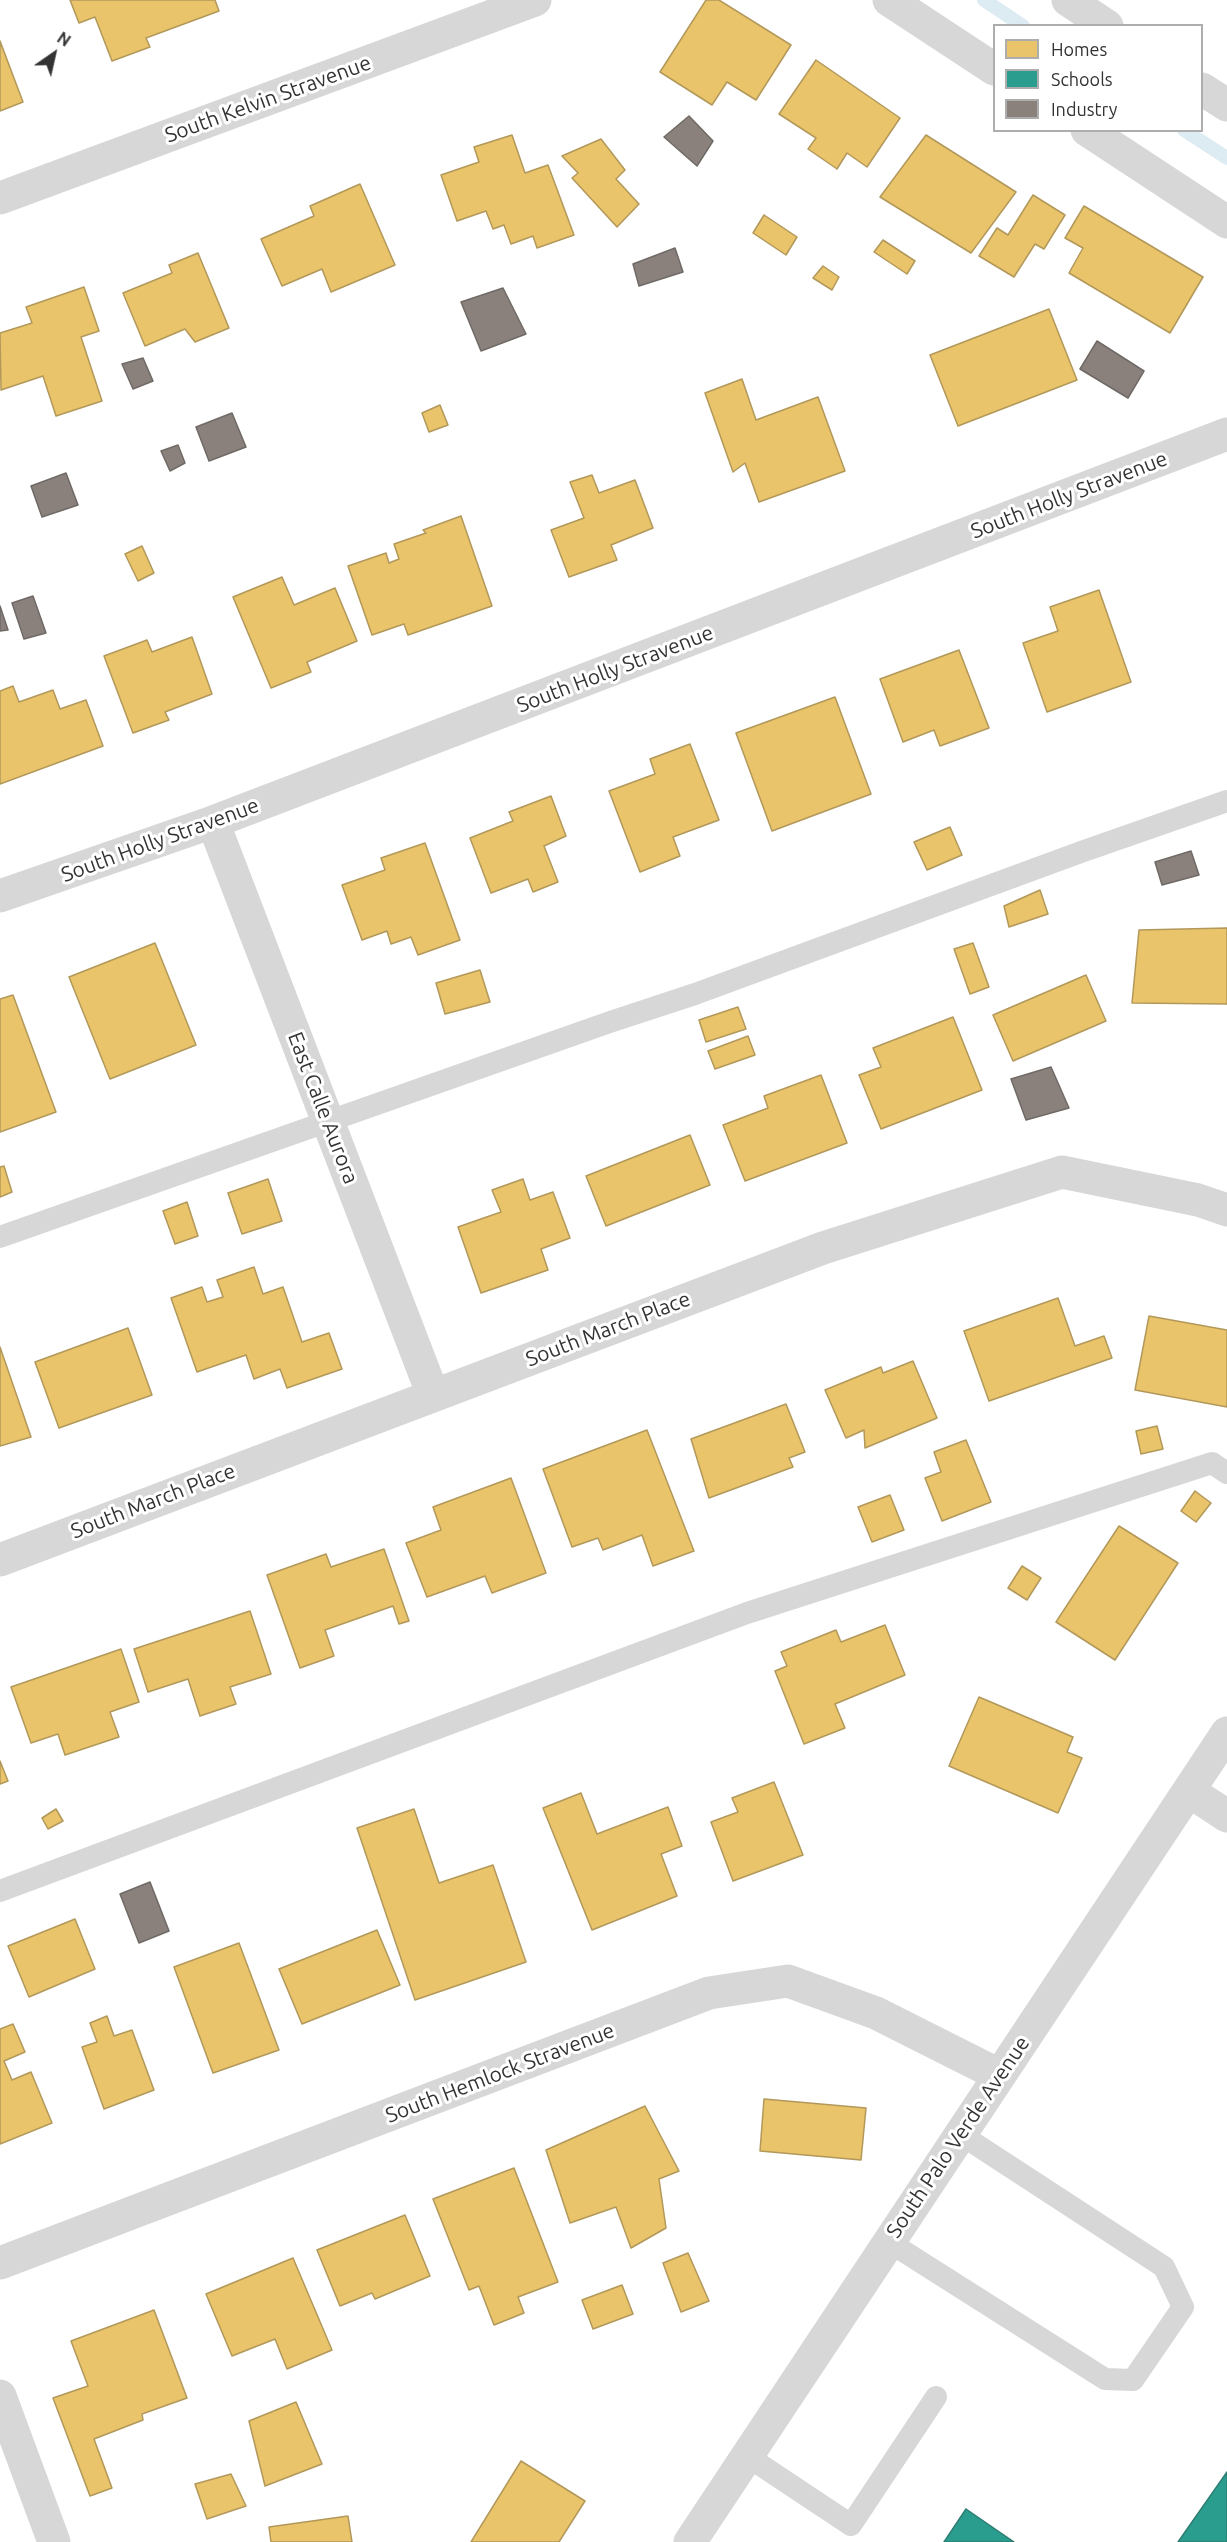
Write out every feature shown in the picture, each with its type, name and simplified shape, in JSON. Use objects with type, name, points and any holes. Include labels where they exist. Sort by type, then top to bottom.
[{"type":"street","name":"South Kelvin Stravenue","points":[[0,198],[535,0]]},
{"type":"street","points":[[889,0],[993,68]]},
{"type":"street","points":[[1068,0],[1104,24]]},
{"type":"street","points":[[1203,89],[1227,105]]},
{"type":"street","points":[[1090,132],[1227,222]]},
{"type":"street","name":"South Holly Stravenue","points":[[0,896],[213,822],[1227,434]]},
{"type":"street","name":"East Calle Aurora","points":[[213,822],[433,1395]]},
{"type":"street","name":"South March Place","points":[[0,1560],[824,1248],[1062,1173],[1198,1200],[1227,1210]]},
{"type":"street","name":"South Palo Verde Avenue","points":[[690,2542],[1227,1733]]},
{"type":"street","points":[[1189,1791],[1227,1816]]},
{"type":"street","name":"South Hemlock Stravenue","points":[[0,2263],[710,1993],[788,1981],[876,2013],[999,2075]]},
{"type":"street","points":[[0,2396],[54,2542]]},
{"type":"lane","points":[[0,1238],[694,994],[1227,801]]},
{"type":"lane","points":[[0,1891],[747,1613],[1212,1463],[1227,1473]]},
{"type":"lane","points":[[889,2242],[1105,2379],[1133,2380],[1184,2307],[1164,2267],[960,2134]]},
{"type":"lane","points":[[747,2456],[851,2525],[936,2397]]},
{"type":"building: Homes","points":[[70,0],[215,0],[219,11],[146,38],[150,47],[112,61],[95,17],[79,23]]},
{"type":"building: Homes","points":[[706,0],[719,0],[791,45],[756,100],[727,82],[712,105],[660,72]]},
{"type":"building: Homes","points":[[0,41],[23,102],[0,111]]},
{"type":"building: Homes","points":[[816,60],[900,118],[867,167],[847,153],[837,169],[808,149],[816,138],[779,114]]},
{"type":"building: Homes","points":[[512,135],[525,173],[548,165],[574,235],[537,248],[533,236],[511,244],[504,225],[493,229],[486,211],[457,221],[441,175],[479,162],[474,147]]},
{"type":"building: Homes","points":[[926,135],[1016,192],[971,253],[880,197]]},
{"type":"building: Homes","points":[[601,139],[625,170],[616,179],[639,204],[617,227],[572,178],[578,173],[562,156]]},
{"type":"building: Homes","points":[[360,184],[395,265],[331,292],[322,269],[282,286],[261,239],[314,216],[310,206]]},
{"type":"building: Homes","points":[[1033,195],[1065,215],[1044,249],[1035,244],[1014,277],[979,256],[997,228],[1008,235]]},
{"type":"building: Homes","points":[[1084,206],[1203,277],[1170,333],[1069,273],[1083,248],[1065,238]]},
{"type":"building: Homes","points":[[764,215],[797,237],[786,255],[753,233]]},
{"type":"building: Homes","points":[[883,240],[915,261],[907,274],[874,252]]},
{"type":"building: Homes","points":[[198,253],[229,328],[195,342],[185,329],[145,346],[123,293],[172,273],[169,265]]},
{"type":"building: Homes","points":[[823,266],[839,277],[832,290],[813,278]]},
{"type":"building: Homes","points":[[84,287],[99,331],[81,337],[102,401],[56,416],[43,376],[1,390],[0,333],[32,323],[26,307]]},
{"type":"building: Homes","points":[[1049,309],[1077,380],[958,426],[930,355]]},
{"type":"building: Homes","points":[[742,379],[756,420],[818,397],[845,471],[759,502],[745,463],[733,472],[705,393]]},
{"type":"building: Homes","points":[[440,405],[448,425],[429,432],[422,413]]},
{"type":"building: Homes","points":[[592,475],[599,493],[635,480],[653,528],[611,545],[617,560],[569,577],[551,530],[584,518],[570,482]]},
{"type":"building: Homes","points":[[461,516],[492,606],[408,635],[404,624],[372,635],[348,566],[386,553],[389,563],[399,559],[394,544],[426,533],[423,530]]},
{"type":"building: Homes","points":[[142,546],[154,573],[138,581],[125,554]]},
{"type":"building: Homes","points":[[282,577],[294,605],[335,588],[357,641],[307,662],[311,672],[271,688],[233,597]]},
{"type":"building: Homes","points":[[1099,590],[1131,682],[1047,712],[1023,643],[1058,631],[1050,607]]},
{"type":"building: Homes","points":[[192,637],[212,694],[165,712],[169,720],[133,733],[104,656],[147,640],[152,652]]},
{"type":"building: Homes","points":[[959,650],[989,728],[940,746],[934,730],[903,742],[880,679]]},
{"type":"building: Homes","points":[[13,686],[19,702],[53,690],[60,709],[86,700],[103,746],[0,784],[0,691]]},
{"type":"building: Homes","points":[[835,697],[871,794],[772,831],[736,733]]},
{"type":"building: Homes","points":[[690,744],[719,820],[673,837],[680,856],[640,872],[609,791],[655,774],[650,759]]},
{"type":"building: Homes","points":[[551,796],[566,836],[544,846],[558,882],[533,892],[528,879],[491,893],[470,838],[513,821],[509,812]]},
{"type":"building: Homes","points":[[950,827],[962,855],[927,870],[914,842]]},
{"type":"building: Homes","points":[[425,843],[460,940],[418,955],[411,937],[391,944],[387,931],[362,940],[342,885],[385,870],[381,858]]},
{"type":"building: Homes","points":[[1040,890],[1048,914],[1009,927],[1004,906]]},
{"type":"building: Homes","points":[[1227,928],[1227,1004],[1132,1003],[1139,930]]},
{"type":"building: Homes","points":[[155,943],[196,1045],[110,1079],[69,977]]},
{"type":"building: Homes","points":[[973,943],[989,987],[970,994],[954,949]]},
{"type":"building: Homes","points":[[480,970],[490,1002],[445,1014],[436,983]]},
{"type":"building: Homes","points":[[1086,975],[1106,1021],[1013,1061],[993,1015]]},
{"type":"building: Homes","points":[[13,995],[56,1112],[0,1132],[0,999]]},
{"type":"building: Homes","points":[[738,1007],[746,1029],[706,1042],[699,1020]]},
{"type":"building: Homes","points":[[953,1017],[982,1090],[881,1129],[859,1075],[881,1067],[873,1048]]},
{"type":"building: Homes","points":[[748,1036],[755,1055],[715,1069],[708,1051]]},
{"type":"building: Homes","points":[[821,1075],[847,1143],[745,1181],[723,1125],[768,1108],[764,1096]]},
{"type":"building: Homes","points":[[690,1135],[710,1185],[606,1226],[586,1176]]},
{"type":"building: Homes","points":[[4,1166],[12,1192],[0,1197],[0,1167]]},
{"type":"building: Homes","points":[[268,1179],[282,1221],[242,1234],[228,1193]]},
{"type":"building: Homes","points":[[523,1179],[530,1200],[553,1192],[570,1238],[541,1249],[548,1270],[481,1293],[458,1227],[501,1212],[492,1190]]},
{"type":"building: Homes","points":[[187,1202],[198,1236],[175,1244],[163,1211]]},
{"type":"building: Homes","points":[[254,1267],[263,1294],[283,1287],[302,1342],[329,1333],[342,1369],[287,1388],[280,1369],[254,1379],[246,1355],[197,1372],[171,1298],[202,1287],[207,1302],[223,1297],[217,1280]]},
{"type":"building: Homes","points":[[1058,1298],[1075,1346],[1104,1336],[1112,1358],[989,1401],[964,1331]]},
{"type":"building: Homes","points":[[1149,1316],[1227,1330],[1227,1407],[1135,1390]]},
{"type":"building: Homes","points":[[128,1328],[152,1395],[59,1428],[35,1362]]},
{"type":"building: Homes","points":[[0,1347],[31,1437],[0,1446]]},
{"type":"building: Homes","points":[[913,1361],[937,1418],[865,1448],[864,1430],[846,1438],[825,1390],[881,1367],[883,1373]]},
{"type":"building: Homes","points":[[786,1404],[805,1452],[789,1458],[793,1467],[709,1498],[691,1439]]},
{"type":"building: Homes","points":[[1157,1426],[1163,1449],[1141,1454],[1136,1431]]},
{"type":"building: Homes","points":[[647,1430],[694,1551],[653,1566],[642,1535],[603,1550],[598,1538],[572,1547],[543,1469]]},
{"type":"building: Homes","points":[[966,1440],[991,1502],[942,1521],[925,1478],[941,1472],[934,1452]]},
{"type":"building: Homes","points":[[511,1478],[546,1573],[492,1593],[485,1576],[427,1597],[406,1543],[441,1530],[433,1507]]},
{"type":"building: Homes","points":[[1195,1491],[1211,1503],[1196,1522],[1181,1511]]},
{"type":"building: Homes","points":[[890,1495],[904,1530],[872,1542],[858,1507]]},
{"type":"building: Homes","points":[[1119,1526],[1178,1563],[1115,1660],[1056,1622]]},
{"type":"building: Homes","points":[[384,1549],[409,1621],[399,1624],[393,1606],[325,1630],[334,1656],[300,1668],[267,1575],[326,1554],[331,1567]]},
{"type":"building: Homes","points":[[1022,1566],[1041,1578],[1027,1600],[1008,1588]]},
{"type":"building: Homes","points":[[250,1611],[271,1674],[230,1687],[236,1704],[200,1716],[188,1679],[148,1692],[134,1649]]},
{"type":"building: Homes","points":[[885,1625],[905,1675],[835,1704],[845,1728],[804,1744],[775,1671],[787,1666],[781,1652],[836,1630],[841,1642]]},
{"type":"building: Homes","points":[[121,1649],[139,1702],[110,1712],[119,1737],[65,1755],[58,1734],[31,1743],[11,1687]]},
{"type":"building: Homes","points":[[979,1697],[1073,1737],[1067,1752],[1082,1758],[1058,1813],[949,1766]]},
{"type":"building: Homes","points":[[0,1761],[8,1781],[0,1784]]},
{"type":"building: Homes","points":[[774,1782],[803,1855],[733,1881],[711,1822],[738,1812],[732,1798]]},
{"type":"building: Homes","points":[[581,1793],[597,1834],[668,1807],[682,1846],[661,1854],[677,1896],[592,1930],[543,1808]]},
{"type":"building: Homes","points":[[56,1809],[63,1821],[48,1829],[42,1818]]},
{"type":"building: Homes","points":[[414,1809],[439,1883],[493,1865],[526,1962],[415,2000],[357,1828]]},
{"type":"building: Homes","points":[[75,1919],[95,1969],[29,1997],[8,1946]]},
{"type":"building: Homes","points":[[377,1930],[400,1985],[302,2024],[279,1969]]},
{"type":"building: Homes","points":[[239,1943],[279,2050],[213,2073],[174,1967]]},
{"type":"building: Homes","points":[[107,2016],[114,2036],[132,2030],[154,2090],[104,2109],[82,2047],[97,2042],[90,2023]]},
{"type":"building: Homes","points":[[13,2024],[25,2052],[4,2061],[12,2080],[31,2072],[52,2123],[0,2144],[0,2029]]},
{"type":"building: Homes","points":[[764,2099],[866,2108],[861,2160],[760,2151]]},
{"type":"building: Homes","points":[[645,2106],[679,2171],[659,2179],[666,2228],[631,2248],[616,2207],[570,2223],[546,2150]]},
{"type":"building: Homes","points":[[514,2168],[558,2282],[518,2297],[524,2313],[494,2325],[479,2286],[469,2290],[433,2199]]},
{"type":"building: Homes","points":[[405,2215],[430,2276],[375,2299],[372,2293],[340,2306],[317,2250]]},
{"type":"building: Homes","points":[[688,2253],[709,2301],[681,2312],[663,2263]]},
{"type":"building: Homes","points":[[293,2258],[332,2350],[287,2369],[275,2339],[232,2356],[206,2294]]},
{"type":"building: Homes","points":[[622,2285],[633,2314],[593,2329],[582,2300]]},
{"type":"building: Homes","points":[[154,2310],[187,2398],[142,2414],[143,2420],[94,2439],[112,2488],[90,2496],[53,2398],[88,2386],[71,2341]]},
{"type":"building: Homes","points":[[296,2402],[322,2464],[265,2486],[249,2421]]},
{"type":"building: Homes","points":[[521,2461],[585,2501],[559,2542],[471,2542]]},
{"type":"building: Homes","points":[[231,2474],[246,2506],[207,2519],[195,2484]]},
{"type":"building: Homes","points":[[348,2516],[352,2542],[271,2542],[269,2527]]},
{"type":"building: Schools","points":[[1227,2472],[1227,2542],[1178,2542]]},
{"type":"building: Schools","points":[[966,2509],[1014,2542],[944,2542]]},
{"type":"building: Industry","points":[[689,116],[713,141],[697,166],[664,137]]},
{"type":"building: Industry","points":[[675,248],[683,272],[639,286],[633,264]]},
{"type":"building: Industry","points":[[503,288],[526,334],[481,351],[461,302]]},
{"type":"building: Industry","points":[[1097,341],[1144,371],[1128,398],[1080,369]]},
{"type":"building: Industry","points":[[143,358],[153,381],[133,389],[122,364]]},
{"type":"building: Industry","points":[[232,413],[246,447],[209,461],[196,427]]},
{"type":"building: Industry","points":[[178,445],[185,463],[170,471],[161,451]]},
{"type":"building: Industry","points":[[66,473],[78,505],[42,517],[31,486]]},
{"type":"building: Industry","points":[[33,596],[46,633],[24,639],[12,603]]},
{"type":"building: Industry","points":[[0,606],[8,630],[0,631]]},
{"type":"building: Industry","points":[[1191,851],[1199,875],[1162,885],[1155,862]]},
{"type":"building: Industry","points":[[1051,1067],[1069,1108],[1026,1120],[1011,1079]]},
{"type":"building: Industry","points":[[150,1882],[169,1931],[139,1943],[120,1894]]},
{"type":"waterway","points":[[984,0],[1020,24]]},
{"type":"waterway","points":[[1187,132],[1227,158]]}]
